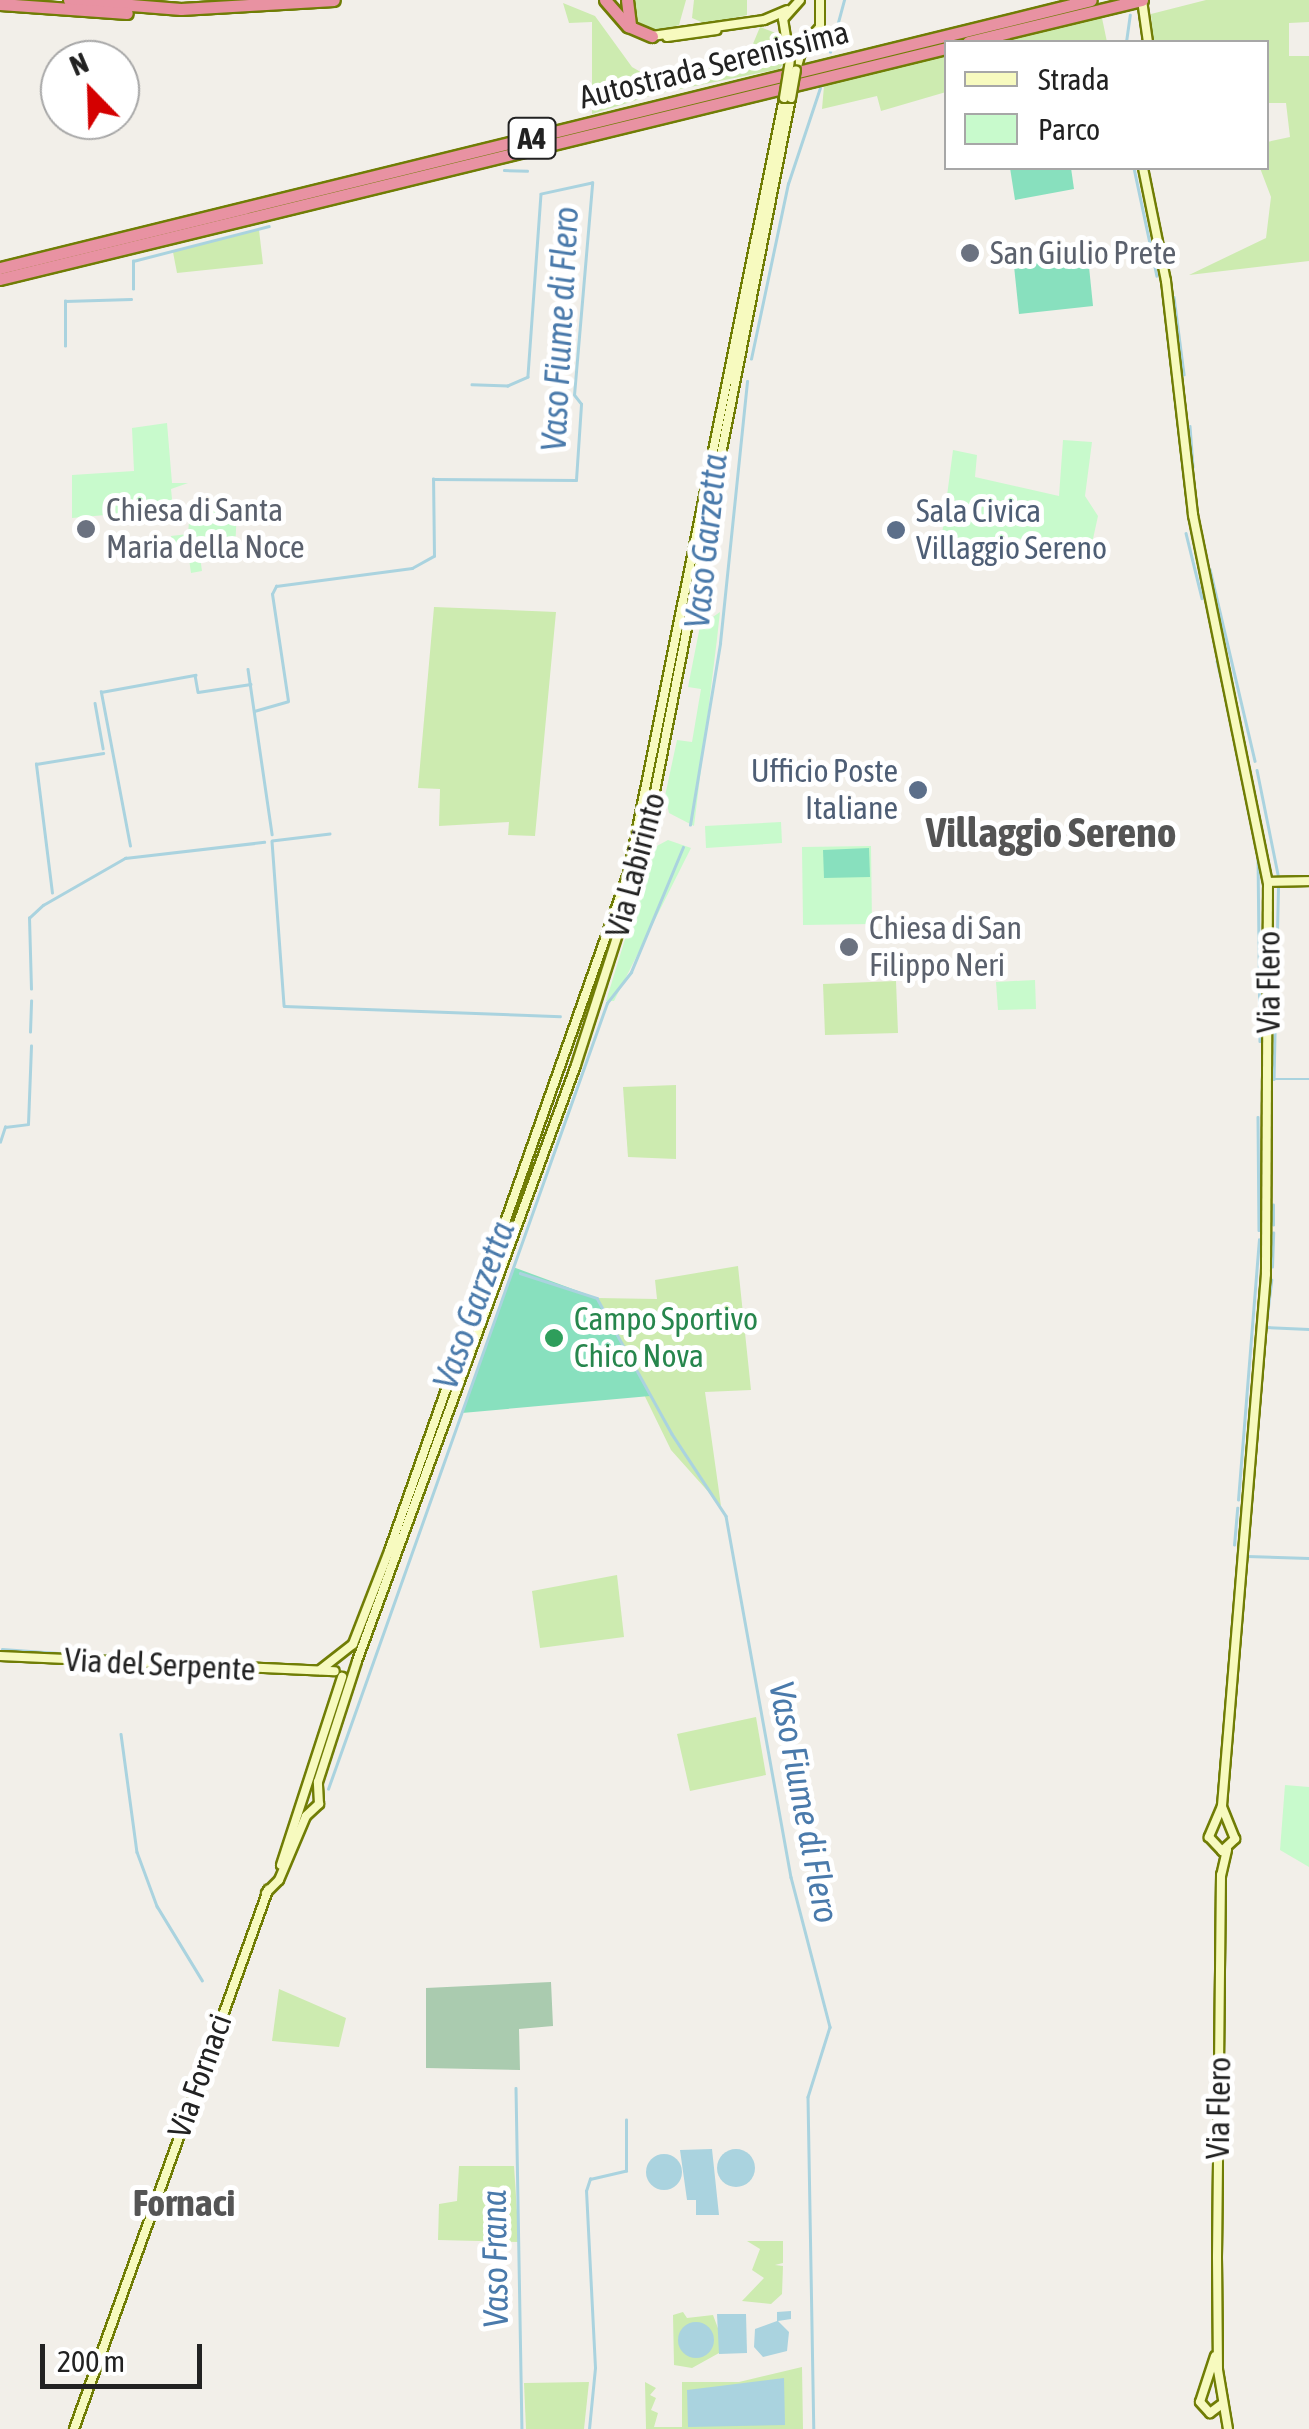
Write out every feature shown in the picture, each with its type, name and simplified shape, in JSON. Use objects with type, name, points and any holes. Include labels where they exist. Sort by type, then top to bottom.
[{"type":"highway","points":[[69,0],[182,9]]},
{"type":"highway","points":[[0,4],[136,14],[334,0]]},
{"type":"highway","points":[[605,0],[632,28],[652,36]]},
{"type":"highway","points":[[628,0],[632,28]]},
{"type":"highway","name":"Autostrada Serenissima","points":[[0,268],[1091,0]]},
{"type":"highway","points":[[976,40],[1142,0]]},
{"type":"highway","name":"Autostrada Serenissima","points":[[0,278],[944,48]]},
{"type":"street","points":[[820,0],[821,18]]},
{"type":"street","points":[[1142,0],[1148,40]]},
{"type":"street","points":[[652,36],[686,36],[762,20],[793,5],[810,4],[821,18]]},
{"type":"street","name":"Via Labirinto","points":[[793,5],[786,32],[793,66]]},
{"type":"street","name":"Via Labirinto","points":[[357,1661],[430,1470],[641,863],[793,66],[821,18]]},
{"type":"street","points":[[762,20],[808,39]]},
{"type":"street","name":"Via Flero","points":[[1143,170],[1166,281],[1195,526],[1268,882],[1266,1274],[1222,1806]]},
{"type":"street","name":"Via Labirinto","points":[[346,1654],[420,1465],[628,874],[770,191]]},
{"type":"street","points":[[1268,882],[1309,882]]},
{"type":"street","points":[[420,1465],[430,1470]]},
{"type":"street","points":[[353,1675],[337,1671],[346,1654],[357,1661]]},
{"type":"street","name":"Via del Serpente","points":[[0,1656],[337,1671]]},
{"type":"street","name":"Via Fornaci","points":[[266,1893],[310,1812],[319,1804],[316,1792],[357,1661]]},
{"type":"street","name":"Via Fornaci","points":[[74,2429],[300,1807],[337,1671]]},
{"type":"street","points":[[304,1790],[316,1792]]},
{"type":"street","points":[[1221,1875],[1234,1839],[1222,1806]]},
{"type":"street","points":[[1221,1875],[1216,1849],[1209,1837],[1222,1806]]},
{"type":"street","points":[[300,1807],[310,1812]]},
{"type":"street","points":[[1214,1828],[1229,1827]]},
{"type":"street","points":[[1216,1849],[1227,1850]]},
{"type":"street","name":"Via Flero","points":[[1221,1875],[1218,2342],[1221,2400],[1228,2428]]},
{"type":"street","name":"Via Flero","points":[[1204,2392],[1218,2342]]},
{"type":"street","points":[[1214,2412],[1221,2400],[1204,2392],[1201,2405],[1214,2412],[1228,2428]]},
{"type":"green space","points":[[633,0],[686,0],[679,25],[656,32],[634,20]]},
{"type":"green space","points":[[694,0],[747,0],[747,15],[706,24],[692,18]]},
{"type":"green space","points":[[1206,0],[1309,0],[1309,22],[1289,23],[1289,56],[1309,56],[1309,261],[1189,275],[1266,238],[1271,197],[1261,170],[1269,170],[1269,142],[1290,137],[1286,103],[1269,103],[1269,40],[1153,40],[1151,14]]},
{"type":"green space","points":[[563,3],[595,16],[632,67],[651,78],[706,70],[750,51],[760,27],[781,35],[786,61],[779,69],[656,94],[592,114],[592,22],[569,23]]},
{"type":"green space","points":[[1102,18],[1107,40],[1010,40]]},
{"type":"green space","points":[[944,56],[944,93],[881,111],[877,96],[822,109],[824,86]]},
{"type":"green space","points":[[1010,170],[1071,170],[1074,189],[1015,200]]},
{"type":"green space","points":[[259,230],[263,264],[177,273],[173,252]]},
{"type":"green space","points":[[1088,257],[1093,306],[1019,314],[1014,266]]},
{"type":"green space","points":[[167,423],[172,483],[188,483],[171,489],[173,509],[72,518],[72,475],[134,471],[132,428]]},
{"type":"green space","points":[[1063,440],[1092,442],[1085,496],[1098,516],[1091,548],[999,536],[995,563],[939,557],[953,450],[977,455],[975,477],[1059,496]]},
{"type":"green space","points":[[190,510],[237,510],[235,550],[223,553],[222,540],[215,541],[200,557],[202,571],[191,573],[188,552],[172,553],[171,536],[188,534]]},
{"type":"green space","points":[[434,607],[556,612],[535,836],[508,835],[509,822],[439,826],[440,789],[418,788]]},
{"type":"green space","points":[[720,612],[694,826],[669,813],[665,796],[677,740],[692,742],[701,689],[688,687],[700,626]]},
{"type":"green space","points":[[781,822],[782,843],[706,848],[705,826]]},
{"type":"green space","points":[[668,840],[691,848],[614,1001],[606,1001],[653,848]]},
{"type":"green space","points":[[871,846],[872,924],[803,925],[802,847]]},
{"type":"green space","points":[[869,848],[870,877],[824,878],[823,850]]},
{"type":"green space","points":[[1035,980],[1036,1009],[998,1010],[996,982]]},
{"type":"green space","points":[[896,981],[898,1033],[825,1035],[823,984]]},
{"type":"green space","points":[[676,1085],[676,1159],[628,1157],[623,1087]]},
{"type":"green space","points":[[738,1266],[751,1390],[705,1392],[721,1506],[671,1450],[597,1298],[657,1299],[655,1280]]},
{"type":"green space","name":"Campo Sportivo Chico Nova","points":[[513,1267],[597,1298],[650,1396],[462,1413]]},
{"type":"green space","points":[[617,1575],[624,1637],[540,1648],[532,1591]]},
{"type":"green space","points":[[756,1717],[766,1775],[690,1791],[677,1734]]},
{"type":"green space","points":[[1285,1785],[1309,1787],[1309,1867],[1280,1850]]},
{"type":"green space","points":[[551,1982],[553,2026],[519,2029],[520,2070],[426,2068],[426,1988]]},
{"type":"green space","points":[[279,1989],[346,2018],[339,2047],[272,2041]]},
{"type":"green space","points":[[459,2166],[514,2166],[519,2242],[438,2240],[439,2204],[457,2201]]},
{"type":"green space","points":[[747,2241],[783,2241],[783,2263],[775,2265],[783,2266],[782,2294],[771,2304],[742,2301],[764,2278],[752,2270],[760,2249]]},
{"type":"green space","points":[[683,2312],[687,2318],[713,2315],[719,2331],[719,2353],[692,2368],[674,2365],[673,2315]]},
{"type":"green space","points":[[802,2367],[803,2429],[646,2429],[645,2382],[656,2388],[650,2395],[656,2398],[651,2410],[658,2413],[654,2427],[682,2427],[682,2382],[739,2382]]},
{"type":"green space","points":[[589,2382],[584,2429],[526,2429],[524,2383]]},
{"type":"water","points":[[712,2149],[719,2215],[696,2215],[696,2200],[687,2200],[680,2150]]},
{"type":"water","points":[[736,2149],[750,2154],[755,2168],[750,2182],[736,2187],[722,2182],[717,2168],[722,2154]]},
{"type":"water","points":[[664,2154],[677,2159],[682,2172],[677,2185],[664,2190],[651,2185],[646,2172],[651,2159]]},
{"type":"water","points":[[791,2311],[791,2319],[778,2321],[789,2332],[787,2351],[763,2357],[754,2347],[755,2329],[777,2321],[777,2312]]},
{"type":"water","points":[[717,2314],[746,2314],[747,2353],[719,2354]]},
{"type":"water","points":[[696,2322],[709,2327],[714,2340],[709,2353],[696,2358],[683,2353],[678,2340],[683,2327]]},
{"type":"water","points":[[784,2378],[785,2425],[688,2427],[687,2390]]},
{"type":"waterway","name":"Vaso Garzetta","points":[[830,52],[844,0]]},
{"type":"waterway","points":[[1126,40],[1130,15]]},
{"type":"waterway","name":"Vaso Garzetta","points":[[751,359],[788,184],[820,88]]},
{"type":"waterway","points":[[504,170],[527,171]]},
{"type":"waterway","points":[[1134,170],[1157,276]]},
{"type":"waterway","name":"Vaso Fiume di Flero","points":[[254,711],[288,701],[272,594],[276,586],[412,568],[434,556],[433,479],[576,480],[581,404],[574,395],[592,183],[541,194],[528,377],[508,386],[472,385]]},
{"type":"waterway","points":[[133,289],[133,261],[269,226]]},
{"type":"waterway","points":[[1174,297],[1184,374]]},
{"type":"waterway","points":[[65,346],[65,301],[131,299]]},
{"type":"waterway","name":"Vaso Garzetta","points":[[690,825],[720,643],[747,381]]},
{"type":"waterway","points":[[1190,426],[1193,467]]},
{"type":"waterway","points":[[1186,533],[1202,598]]},
{"type":"waterway","points":[[1210,569],[1255,761]]},
{"type":"waterway","points":[[1217,661],[1230,713]]},
{"type":"waterway","name":"Vaso Fiume di Flero","points":[[248,669],[272,834]]},
{"type":"waterway","points":[[130,846],[101,692],[195,675],[198,692],[250,684]]},
{"type":"waterway","points":[[95,703],[103,748]]},
{"type":"waterway","points":[[52,893],[36,764],[103,753]]},
{"type":"waterway","points":[[1257,770],[1278,874]]},
{"type":"waterway","name":"Vaso Fiume di Flero","points":[[330,834],[272,841],[284,1006],[560,1016]]},
{"type":"waterway","points":[[31,989],[29,918],[43,905],[125,858],[264,842]]},
{"type":"waterway","name":"Vaso Garzetta","points":[[328,1789],[607,1003],[631,972],[683,847]]},
{"type":"waterway","points":[[1258,853],[1260,1041]]},
{"type":"waterway","points":[[1277,932],[1278,887]]},
{"type":"waterway","points":[[1277,939],[1274,1079],[1309,1079]]},
{"type":"waterway","points":[[30,1032],[31,1001]]},
{"type":"waterway","points":[[0,1142],[5,1127],[28,1124],[31,1046]]},
{"type":"waterway","points":[[1258,1117],[1259,1230]]},
{"type":"waterway","points":[[1273,1205],[1273,1225]]},
{"type":"waterway","points":[[1272,1267],[1273,1233]]},
{"type":"waterway","points":[[1238,1500],[1259,1240]]},
{"type":"waterway","name":"Vaso Fiume di Flero","points":[[520,1273],[597,1298],[672,1434],[726,1516],[791,1877],[830,2027],[808,2097],[814,2429]]},
{"type":"waterway","points":[[1267,1315],[1271,1280]]},
{"type":"waterway","points":[[1266,1327],[1309,1329]]},
{"type":"waterway","points":[[1234,1545],[1237,1508]]},
{"type":"waterway","points":[[1247,1556],[1309,1558]]},
{"type":"waterway","points":[[2,1649],[72,1654]]},
{"type":"waterway","points":[[85,1654],[117,1656]]},
{"type":"waterway","points":[[121,1734],[137,1852],[157,1906],[202,1980]]},
{"type":"waterway","name":"Vaso Frana","points":[[516,2088],[522,2429]]},
{"type":"waterway","name":"Vaso Frana","points":[[589,2429],[595,2368],[586,2191],[590,2179],[626,2171],[626,2120]]},
{"type":"place","name":"San Giulio Prete","points":[[970,253]]},
{"type":"place","name":"Chiesa di Santa Maria della Noce","points":[[86,529]]},
{"type":"place","name":"Sala Civica Villaggio Sereno","points":[[896,530]]},
{"type":"place","name":"Ufficio Poste Italiane","points":[[918,790]]},
{"type":"place","name":"Chiesa di San Filippo Neri","points":[[849,947]]},
{"type":"place","name":"Campo Sportivo Chico Nova","points":[[554,1338]]},
{"type":"district","name":"Villaggio Sereno","points":[[1051,832]]},
{"type":"district","name":"Fornaci","points":[[184,2203]]}]
